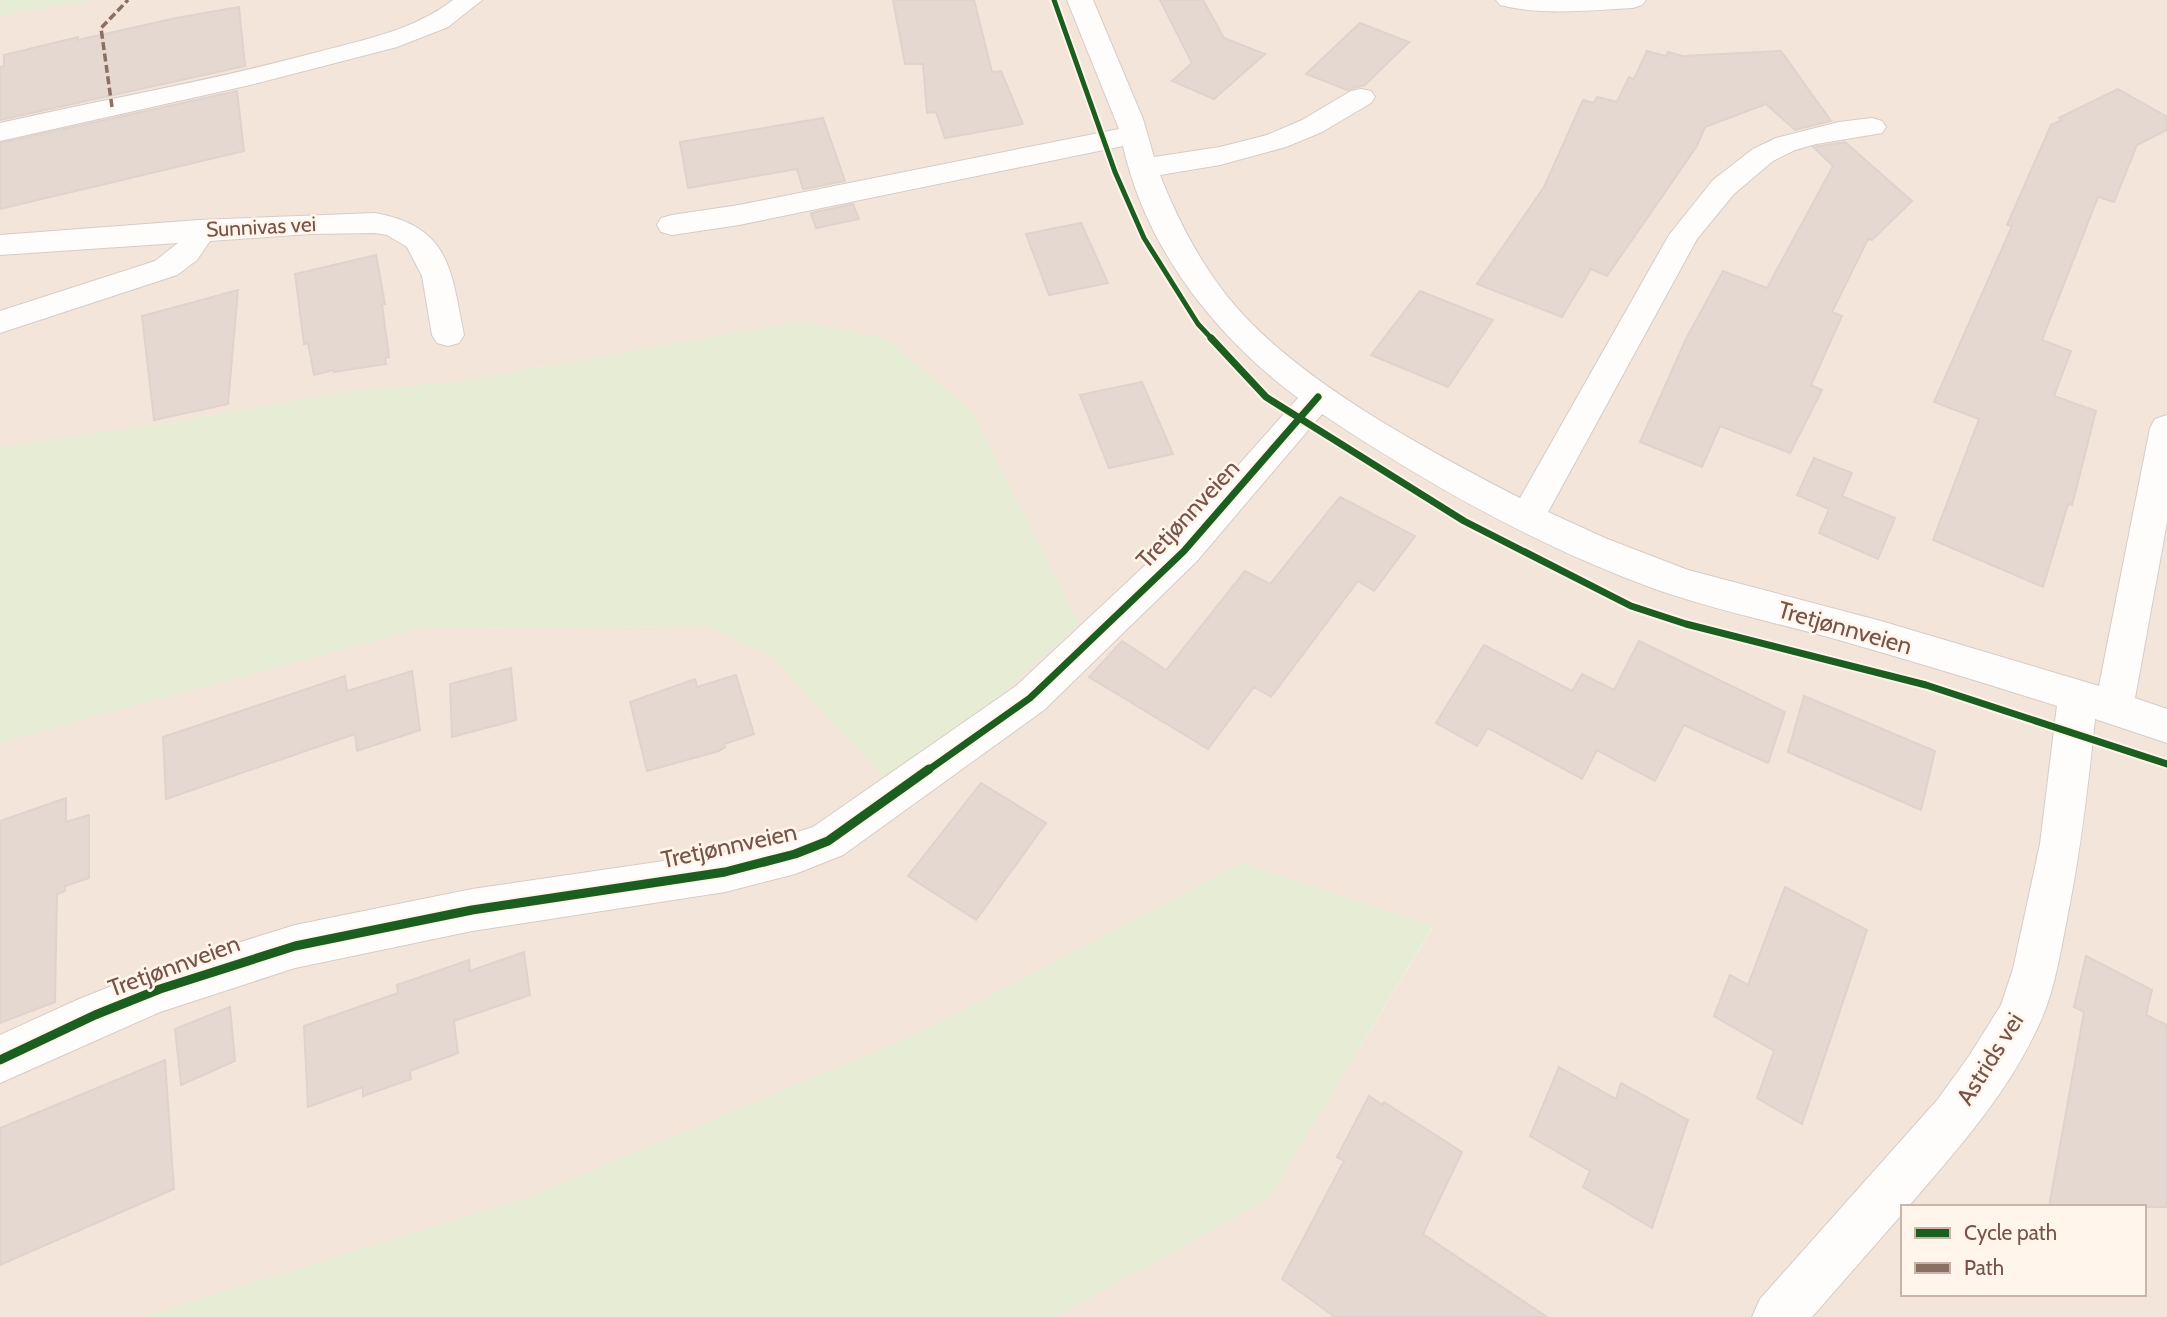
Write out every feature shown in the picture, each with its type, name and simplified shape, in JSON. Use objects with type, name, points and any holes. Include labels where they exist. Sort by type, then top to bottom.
[{"type":"street","points":[[0,132],[271,73],[402,37],[434,26],[451,16],[469,0]]},
{"type":"street","name":"Tretjønnveien","points":[[1080,0],[1162,214],[1209,294],[1256,349],[1318,397],[1410,453],[1527,518],[1562,536],[1669,579],[1842,625],[2167,726]]},
{"type":"street","points":[[1509,0],[1563,4],[1633,0]]},
{"type":"street","points":[[672,225],[1139,152],[1214,158],[1258,147],[1297,133],[1361,97]]},
{"type":"street","points":[[1527,518],[1684,235],[1706,205],[1731,179],[1778,145],[1808,135],[1872,127]]},
{"type":"street","name":"Sunnivas vei","points":[[0,245],[199,230],[352,223],[396,227],[419,241],[437,276],[448,335]]},
{"type":"street","points":[[0,322],[166,268],[185,258],[192,249],[199,230]]},
{"type":"street","name":"Tretjønnveien","points":[[0,1060],[111,1009],[260,956],[388,926],[576,892],[760,864],[799,854],[828,841],[1030,698],[1184,551],[1318,397]]},
{"type":"street","name":"Astrids vei","points":[[1778,1317],[1955,1116],[1986,1073],[2020,1017],[2035,970],[2061,844],[2167,428]]},
{"type":"shaded area","points":[[90,0],[2167,0],[2167,1317],[1055,1317],[1268,1199],[1433,927],[1242,863],[918,1034],[529,1197],[142,1317],[0,1317],[0,742],[422,628],[708,626],[774,657],[807,696],[897,789],[887,339],[803,321],[455,382],[354,390],[173,422],[0,447],[0,16]]},
{"type":"green space","points":[[0,0],[90,0],[0,16]]},
{"type":"green space","points":[[803,321],[887,339],[971,411],[1079,624],[897,790],[774,658],[708,626],[422,628],[0,742],[0,447],[173,422],[354,390],[455,382]]},
{"type":"green space","points":[[1242,863],[1433,926],[1268,1199],[1055,1317],[142,1317],[529,1197],[917,1034]]},
{"type":"building","points":[[893,0],[974,0],[992,72],[1001,71],[1023,124],[945,138],[936,112],[927,113],[923,64],[905,64]]},
{"type":"building","points":[[1160,0],[1203,0],[1224,38],[1265,54],[1214,99],[1172,81],[1192,63]]},
{"type":"building","points":[[239,7],[245,66],[0,120],[0,67],[4,66],[4,55],[78,37],[78,40]]},
{"type":"building","points":[[1360,23],[1409,42],[1365,85],[1347,90],[1306,74]]},
{"type":"building","points":[[1647,51],[1666,56],[1668,52],[1683,56],[1781,51],[1831,121],[1795,130],[1766,104],[1705,127],[1697,146],[1607,276],[1591,269],[1562,317],[1477,284],[1544,187],[1583,100],[1594,103],[1597,97],[1617,102],[1629,77],[1634,79]]},
{"type":"building","points":[[2118,89],[2167,117],[2167,130],[2137,145],[2114,202],[2098,197],[2042,340],[2071,351],[2054,396],[2096,411],[2072,505],[2068,504],[2043,587],[1933,540],[1979,419],[1934,402],[2012,226],[2007,225],[2051,125],[2062,120],[2059,118]]},
{"type":"building","points":[[237,91],[244,151],[0,209],[0,143]]},
{"type":"building","points":[[823,118],[845,181],[803,189],[797,169],[688,188],[680,142]]},
{"type":"building","points":[[1845,142],[1912,201],[1872,240],[1868,239],[1832,312],[1842,316],[1811,385],[1822,390],[1790,453],[1720,426],[1702,467],[1640,442],[1686,339],[1723,271],[1767,288],[1833,166],[1813,147]]},
{"type":"building","points":[[853,204],[859,219],[816,228],[811,213]]},
{"type":"building","points":[[1081,223],[1108,283],[1049,295],[1026,234]]},
{"type":"building","points":[[376,255],[385,304],[382,304],[389,357],[385,358],[386,364],[314,375],[308,343],[304,344],[295,274]]},
{"type":"building","points":[[238,290],[228,404],[154,420],[142,316]]},
{"type":"building","points":[[1420,291],[1493,320],[1448,387],[1371,355]]},
{"type":"building","points":[[1142,382],[1173,454],[1109,468],[1080,395]]},
{"type":"building","points":[[1814,458],[1852,473],[1842,496],[1895,518],[1878,559],[1819,533],[1829,509],[1797,495]]},
{"type":"building","points":[[1340,497],[1415,536],[1374,591],[1358,581],[1271,697],[1254,687],[1208,749],[1089,677],[1122,641],[1166,670],[1245,571],[1270,584]]},
{"type":"building","points":[[1639,641],[1785,712],[1768,763],[1684,725],[1655,781],[1597,750],[1582,779],[1488,728],[1477,746],[1436,723],[1484,645],[1572,691],[1582,674],[1614,690]]},
{"type":"building","points":[[511,668],[516,720],[452,737],[450,684]]},
{"type":"building","points":[[412,671],[420,730],[357,751],[355,734],[166,799],[163,737],[345,676],[347,691]]},
{"type":"building","points":[[736,675],[754,734],[724,744],[725,747],[719,751],[647,771],[630,702],[695,679],[697,687]]},
{"type":"building","points":[[1804,696],[1935,751],[1921,810],[1788,752]]},
{"type":"building","points":[[981,783],[1046,823],[976,920],[908,876]]},
{"type":"building","points":[[66,798],[66,822],[89,815],[89,878],[65,886],[65,891],[57,894],[55,1002],[0,1023],[0,821]]},
{"type":"building","points":[[1785,887],[1867,930],[1802,1124],[1757,1098],[1774,1051],[1714,1016],[1730,975],[1748,985]]},
{"type":"building","points":[[524,952],[530,995],[454,1021],[458,1053],[410,1071],[411,1079],[363,1096],[363,1087],[308,1107],[304,1026],[398,993],[397,985],[469,960],[470,971]]},
{"type":"building","points":[[2086,956],[2152,990],[2146,1015],[2167,1025],[2167,1207],[2049,1205],[2084,1012],[2074,1007]]},
{"type":"building","points":[[230,1007],[235,1061],[181,1085],[175,1029]]},
{"type":"building","points":[[165,1060],[174,1189],[0,1265],[0,1128]]},
{"type":"building","points":[[1559,1067],[1616,1099],[1621,1083],[1688,1120],[1652,1228],[1583,1187],[1590,1171],[1530,1136]]},
{"type":"building","points":[[1369,1096],[1383,1105],[1384,1102],[1462,1152],[1423,1234],[1547,1317],[1335,1317],[1282,1279],[1344,1161],[1337,1157]]},
{"type":"marked path","points":[[112,107],[101,28],[128,0]]},
{"type":"cycle path","points":[[1054,0],[1115,172],[1144,238],[1198,324],[1266,397],[1464,521],[1631,606],[1686,624],[1926,685],[2167,764]]},
{"type":"cycle path","points":[[0,1060],[95,1015],[160,989],[295,946],[472,910],[725,872],[795,854],[828,841],[1030,698],[1184,551],[1318,397]]}]
